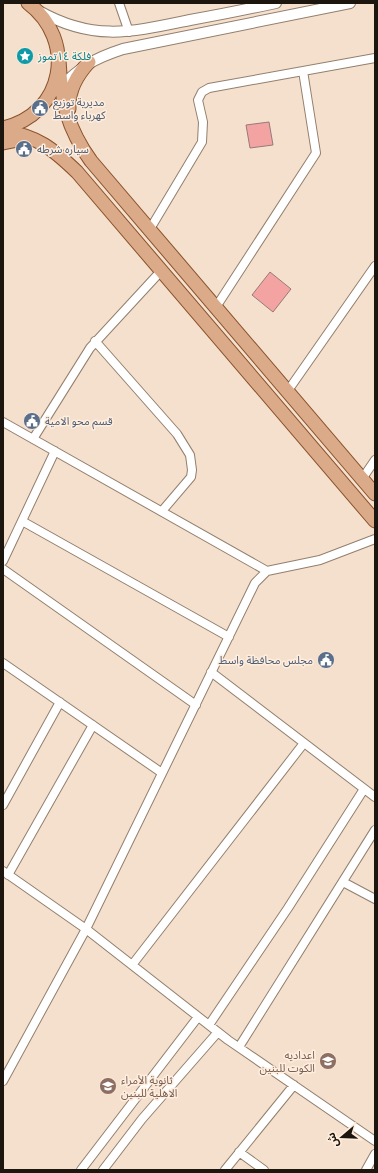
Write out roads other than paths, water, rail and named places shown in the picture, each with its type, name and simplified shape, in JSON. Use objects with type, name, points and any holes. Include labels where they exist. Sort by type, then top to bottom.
[{"type":"main road","points":[[33,7],[49,25],[56,42],[64,107],[74,135],[90,161],[150,229],[375,494]]},
{"type":"main road","points":[[4,134],[16,124],[30,117],[44,103],[52,90],[57,76],[59,60]]},
{"type":"main road","points":[[74,135],[70,119],[71,92],[81,71],[90,62]]},
{"type":"main road","points":[[4,134],[25,135],[47,146],[77,172],[375,521]]},
{"type":"main road","points":[[242,365],[254,353]]},
{"type":"street","points":[[119,3],[129,32]]},
{"type":"street","points":[[33,7],[66,25],[76,28],[106,32],[129,32],[276,3]]},
{"type":"street","points":[[44,103],[77,71],[90,62],[107,54],[133,46],[350,3]]},
{"type":"street","points":[[150,229],[202,142],[203,122],[198,100],[202,92],[209,88],[375,58]]},
{"type":"street","points":[[216,307],[316,153],[303,71]]},
{"type":"street","points":[[287,392],[375,266]]},
{"type":"street","points":[[33,439],[95,341],[161,271]]},
{"type":"street","points":[[95,341],[177,434],[190,455],[192,470],[191,477],[162,511]]},
{"type":"street","points":[[3,422],[267,571]]},
{"type":"street","points":[[3,561],[55,451]]},
{"type":"street","points":[[362,479],[375,460]]},
{"type":"street","points":[[22,521],[229,637]]},
{"type":"street","points":[[3,1081],[86,929],[255,583],[267,571],[320,560],[375,539]]},
{"type":"street","points":[[3,569],[196,704]]},
{"type":"street","points":[[3,663],[162,772]]},
{"type":"street","points":[[211,672],[375,797]]},
{"type":"street","points":[[3,805],[60,702]]},
{"type":"street","points":[[93,725],[6,873],[86,929],[239,1048],[375,1140]]},
{"type":"street","points":[[132,965],[304,743]]},
{"type":"street","points":[[209,1025],[288,908],[364,789]]},
{"type":"street","points":[[239,1048],[375,830]]},
{"type":"street","points":[[343,882],[375,899]]},
{"type":"street","points":[[81,1170],[198,1017]]},
{"type":"street","points":[[103,1170],[142,1119],[218,1032]]},
{"type":"street","points":[[224,1170],[294,1085]]},
{"type":"street","points":[[239,1152],[264,1170]]},
{"type":"street","points":[[366,1170],[375,1154]]},
{"type":"place","name":"فلكة ١٤تموز","points":[[25,56]]},
{"type":"place","name":"مديرية توزيع كهرباء واسط","points":[[40,108]]},
{"type":"place","name":"سياره شرطه","points":[[24,149]]},
{"type":"place","name":"قسم محو الامية","points":[[32,421]]},
{"type":"place","name":"مجلس محافظة واسط","points":[[326,660]]},
{"type":"place","name":"اعداديه الكوت للبنين","points":[[328,1061]]},
{"type":"place","name":"ثانوية الأمراء الاهلية للبنين","points":[[108,1086]]}]
